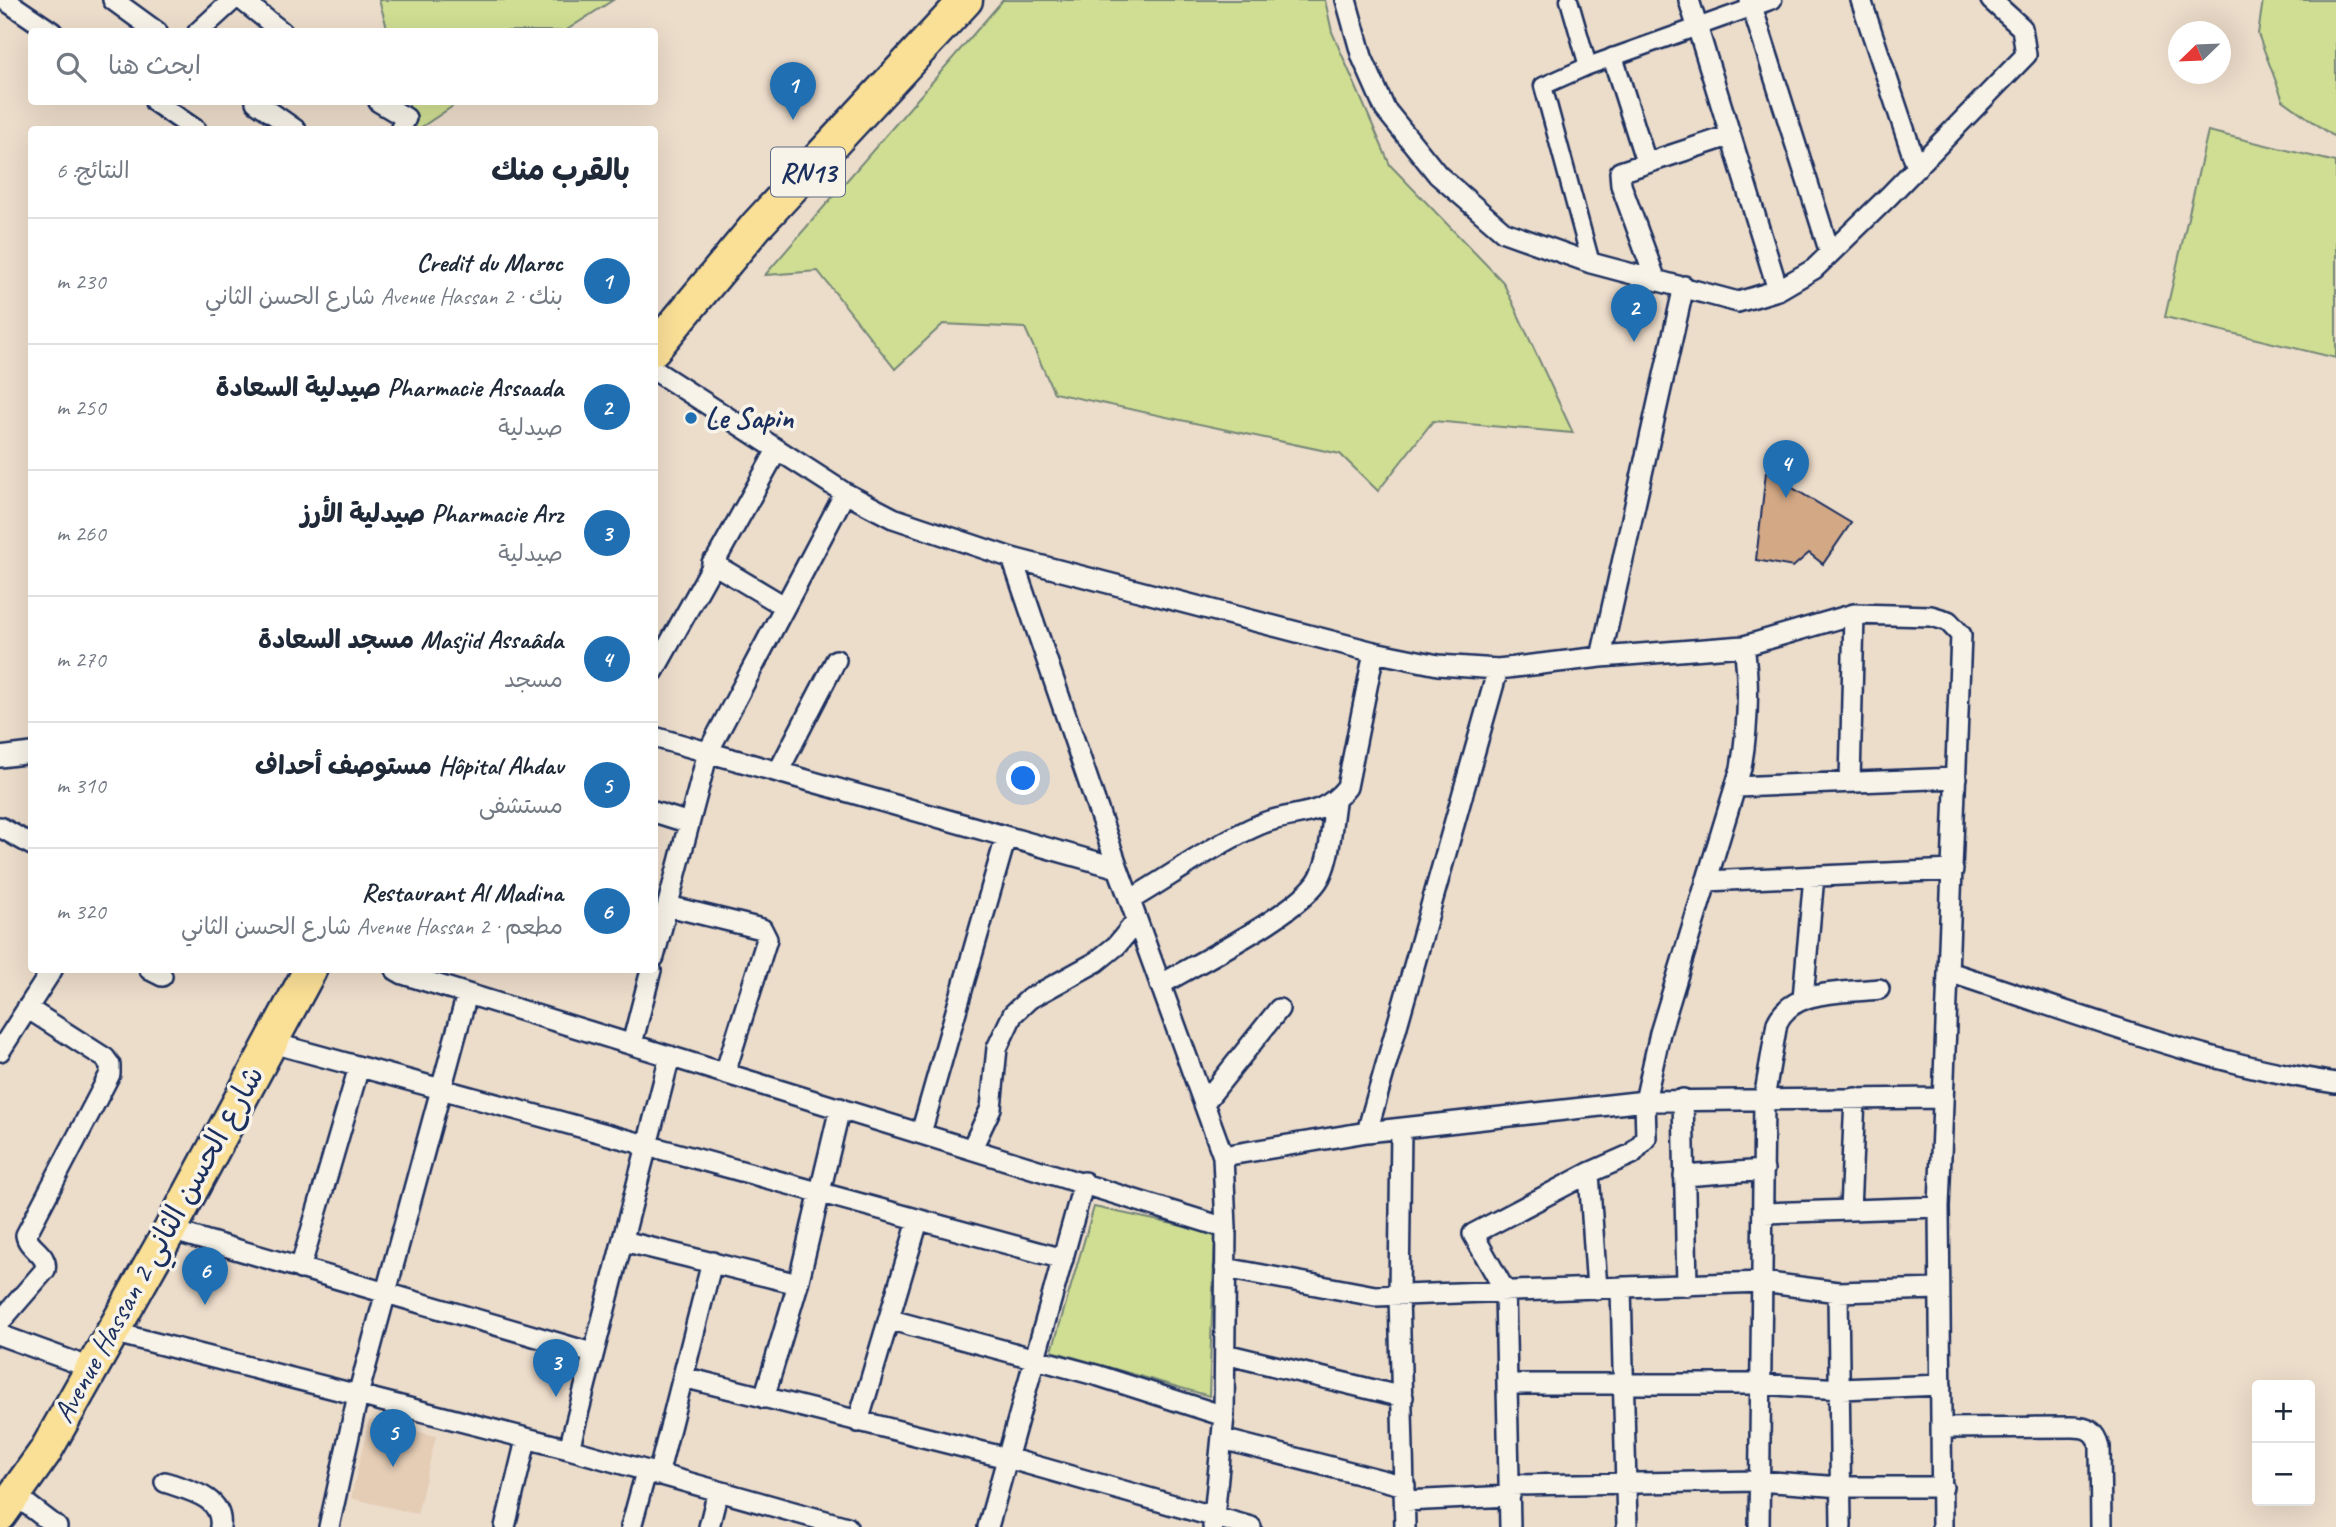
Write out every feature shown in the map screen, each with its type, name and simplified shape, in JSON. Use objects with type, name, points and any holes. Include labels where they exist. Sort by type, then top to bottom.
[{"type":"main road","name":"RN13","points":[[658,344],[757,225],[966,0]]},
{"type":"main road","name":"Avenue Hassan 2 شارع الحسن الثاني","points":[[8,1505],[45,1452],[170,1230],[268,1042],[308,973]]},
{"type":"street","points":[[2,0],[46,28]]},
{"type":"street","points":[[113,0],[152,28]]},
{"type":"street","points":[[202,28],[233,0]]},
{"type":"street","points":[[242,0],[277,28]]},
{"type":"street","points":[[1346,0],[1362,57],[1385,109],[1438,175],[1504,232],[1591,263],[1738,302],[1778,290],[1814,269],[2026,55],[2022,28],[1991,0]]},
{"type":"street","points":[[1569,0],[1588,66]]},
{"type":"street","points":[[1689,0],[1778,290]]},
{"type":"street","points":[[1591,263],[1543,86],[1588,66],[1698,28],[1751,3],[1773,0]]},
{"type":"street","points":[[1861,0],[1917,168]]},
{"type":"street","points":[[1751,3],[1830,253]]},
{"type":"street","points":[[1613,58],[1646,162]]},
{"type":"street","points":[[159,105],[190,126]]},
{"type":"street","points":[[260,105],[290,126]]},
{"type":"street","points":[[384,105],[406,118],[402,126]]},
{"type":"street","points":[[1655,278],[1620,172],[1729,135]]},
{"type":"street","points":[[1601,657],[1684,286]]},
{"type":"street","points":[[658,373],[845,493],[893,518],[1012,558],[1374,652],[1438,665],[1498,669],[1601,657],[1744,646],[1854,614],[1931,615],[1948,621],[1961,635],[1939,1207],[1942,1527]]},
{"type":"street","points":[[658,664],[777,450]]},
{"type":"street","points":[[658,942],[708,752],[845,493]]},
{"type":"street","points":[[1012,558],[1118,868],[1223,1156],[1227,1228],[1226,1354],[1224,1416],[1213,1522]]},
{"type":"street","points":[[712,563],[784,606]]},
{"type":"street","points":[[1850,782],[1854,614]]},
{"type":"street","points":[[1510,1527],[1505,1291],[1473,1234],[1589,1173],[1632,1154],[1643,1143],[1645,1101],[1660,1033],[1736,787],[1747,733],[1749,676],[1744,646]]},
{"type":"street","points":[[1160,985],[1298,903],[1319,879],[1327,857],[1335,803],[1347,787],[1374,652]]},
{"type":"street","points":[[778,772],[836,660]]},
{"type":"street","points":[[1367,1132],[1498,669]]},
{"type":"street","points":[[658,738],[1118,868]]},
{"type":"street","points":[[0,757],[28,754]]},
{"type":"street","points":[[1736,787],[1956,778]]},
{"type":"street","points":[[1130,900],[1260,824],[1311,813],[1335,803]]},
{"type":"street","points":[[658,813],[689,823]]},
{"type":"street","points":[[0,827],[28,843]]},
{"type":"street","points":[[920,1133],[1006,837]]},
{"type":"street","points":[[1706,881],[1953,870]]},
{"type":"street","points":[[1803,998],[1814,876]]},
{"type":"street","points":[[668,906],[762,929],[766,933],[767,939],[725,1073]]},
{"type":"street","points":[[972,1148],[991,1108],[997,1048],[1013,1014],[1029,999],[1096,962],[1117,945],[1137,920]]},
{"type":"street","points":[[1949,972],[2206,1054],[2288,1076],[2336,1083]]},
{"type":"street","points":[[0,1051],[50,973]]},
{"type":"street","points":[[405,973],[1227,1228]]},
{"type":"street","points":[[632,1044],[650,973]]},
{"type":"street","points":[[1759,1527],[1765,1099],[1777,1023],[1782,1012],[1803,998],[1879,989]]},
{"type":"street","points":[[329,1527],[358,1395],[467,994]]},
{"type":"street","points":[[0,1322],[45,1270],[43,1257],[27,1242],[26,1235],[110,1074],[105,1058],[27,1008]]},
{"type":"street","points":[[1204,1103],[1279,1009]]},
{"type":"street","points":[[268,1042],[1063,1259]]},
{"type":"street","points":[[569,1448],[670,1056]]},
{"type":"street","points":[[300,1269],[359,1067]]},
{"type":"street","points":[[1850,1210],[1855,1098]]},
{"type":"street","points":[[1223,1156],[1367,1132],[1645,1101],[1942,1098]]},
{"type":"street","points":[[1683,1099],[1687,1286]]},
{"type":"street","points":[[765,1398],[798,1284],[840,1108]]},
{"type":"street","points":[[1401,1129],[1399,1295],[1405,1527]]},
{"type":"street","points":[[1684,1176],[1764,1170]]},
{"type":"street","points":[[1589,1173],[1597,1289]]},
{"type":"street","points":[[988,1527],[1084,1182]]},
{"type":"street","points":[[1764,1213],[1939,1207]]},
{"type":"street","points":[[858,1422],[891,1320],[918,1221]]},
{"type":"street","points":[[170,1230],[592,1353]]},
{"type":"street","points":[[623,1241],[798,1284]]},
{"type":"street","points":[[631,1527],[652,1474],[683,1377],[712,1262]]},
{"type":"street","points":[[1225,1268],[1375,1296],[1762,1282],[1838,1292],[1938,1289]]},
{"type":"street","points":[[1620,1287],[1627,1527]]},
{"type":"street","points":[[1838,1292],[1841,1527]]},
{"type":"street","points":[[891,1320],[1035,1358],[1224,1416]]},
{"type":"street","points":[[112,1332],[526,1440],[569,1448],[652,1474],[847,1527]]},
{"type":"street","points":[[0,1335],[91,1368]]},
{"type":"street","points":[[1226,1354],[1403,1397]]},
{"type":"street","points":[[683,1377],[1007,1458],[1213,1522],[1251,1527]]},
{"type":"street","points":[[1508,1384],[1759,1384],[1841,1390],[1941,1385]]},
{"type":"street","points":[[1942,1428],[2072,1427],[2090,1430],[2098,1438],[2100,1447],[2101,1527]]},
{"type":"street","points":[[1222,1439],[1405,1493],[1510,1491],[1625,1483],[1759,1481],[1841,1487],[1943,1487]]},
{"type":"street","points":[[505,1527],[526,1440]]},
{"type":"street","points":[[165,1482],[208,1498],[216,1507],[220,1527]]},
{"type":"street","points":[[709,1527],[718,1491]]},
{"type":"street","points":[[8,1505],[57,1527]]},
{"type":"shaded area","points":[[369,1420],[436,1436],[417,1514],[351,1498]]},
{"type":"green space","points":[[379,0],[613,0],[570,28],[387,28]]},
{"type":"green space","points":[[1003,0],[1325,0],[1332,32],[1390,165],[1503,282],[1573,433],[1433,421],[1378,491],[1340,454],[1054,393],[1025,328],[943,324],[895,369],[818,271],[765,275]]},
{"type":"green space","points":[[2263,0],[2336,0],[2336,138],[2283,100],[2258,34]]},
{"type":"green space","points":[[409,105],[454,105],[423,126],[416,126]]},
{"type":"green space","points":[[2208,131],[2336,162],[2336,358],[2165,317]]},
{"type":"green space","points":[[1094,1207],[1215,1233],[1209,1396],[1052,1351]]},
{"type":"building","points":[[1766,472],[1851,523],[1823,564],[1809,553],[1793,567],[1756,560]]},
{"type":"place","name":"Credit du Maroc","points":[[793,120]]},
{"type":"place","name":"Pharmacie Assaada صيدلية السعادة","points":[[1634,342]]},
{"type":"place","name":"Le Sapin","points":[[691,418]]},
{"type":"place","name":"Masjid Assaâda مسجد السعادة","points":[[1786,498]]},
{"type":"place","name":"Restaurant Al Madina","points":[[205,1305]]},
{"type":"place","name":"Pharmacie Arz صيدلية الأرز","points":[[556,1397]]},
{"type":"place","name":"Hôpital Ahdav مستوصف أحداف","points":[[393,1467]]}]
